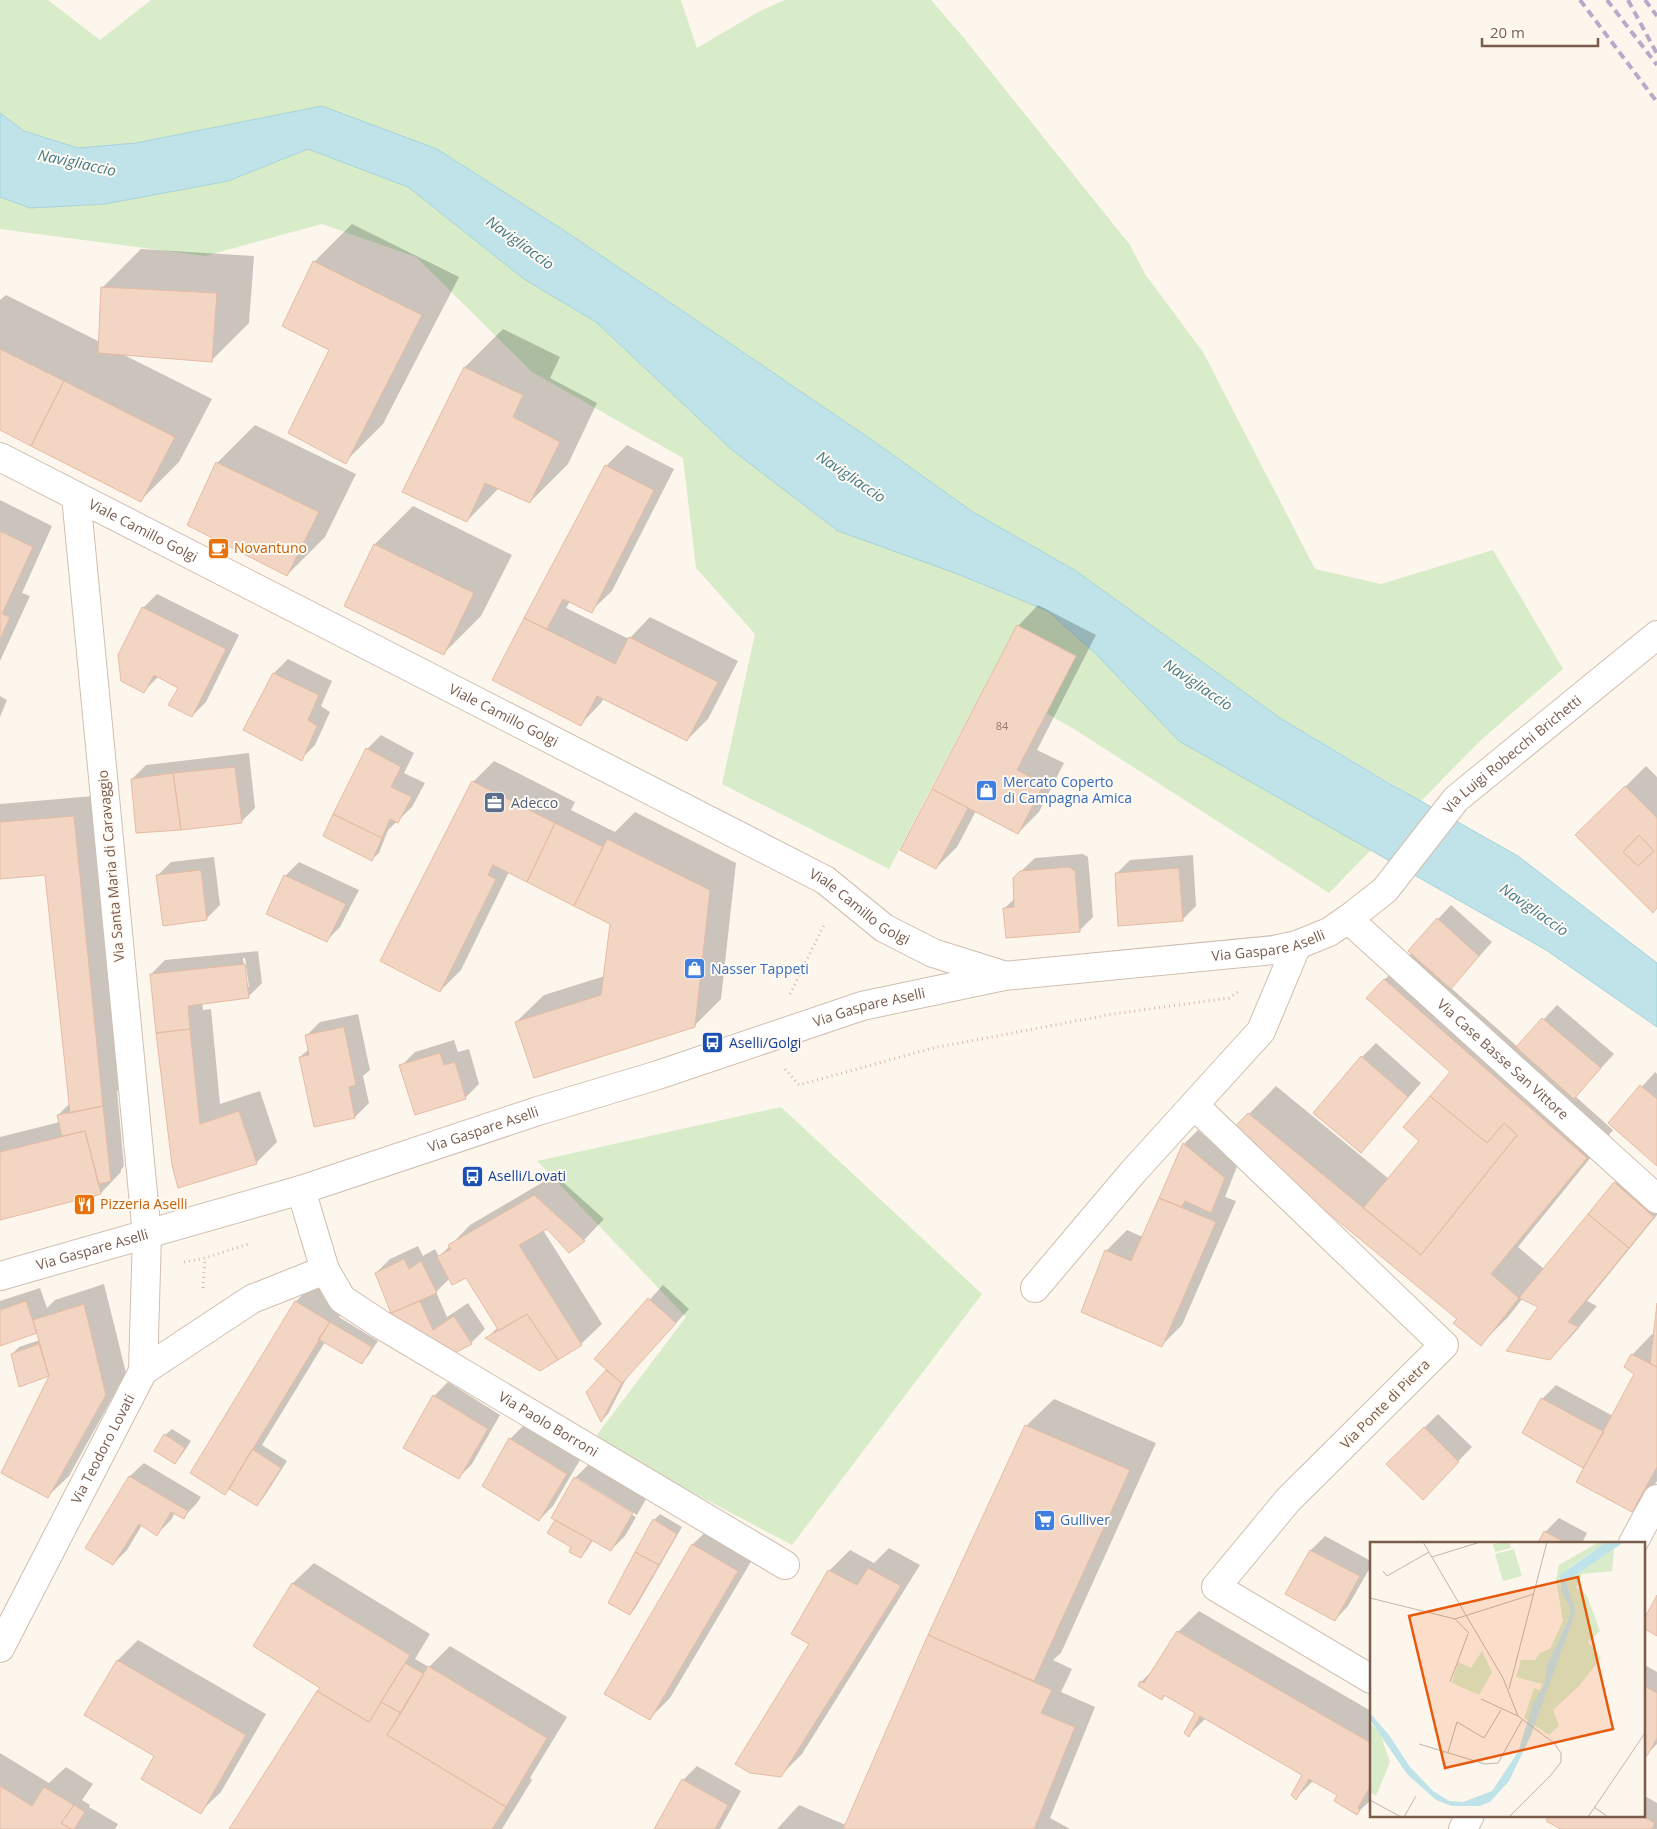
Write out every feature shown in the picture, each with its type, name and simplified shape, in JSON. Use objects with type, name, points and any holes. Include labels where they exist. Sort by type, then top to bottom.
[{"type":"street","name":"Viale Camillo Golgi","points":[[0,458],[825,880],[884,928],[933,953],[1004,976]]},
{"type":"street","name":"Via Santa Maria di Caravaggio","points":[[76,496],[147,1235]]},
{"type":"street","name":"Via Luigi Robecchi Brichetti","points":[[1385,890],[1456,799],[1657,635]]},
{"type":"street","name":"Via Gaspare Aselli","points":[[0,1276],[301,1190],[538,1112],[658,1075],[862,1006],[1004,976],[1274,950],[1297,945],[1329,932],[1385,890]]},
{"type":"street","name":"Via Case Basse San Vittore","points":[[1348,919],[1657,1199]]},
{"type":"street","points":[[1035,1288],[1133,1172],[1261,1031],[1297,945]]},
{"type":"street","name":"Via Ponte di Pietra","points":[[1194,1105],[1444,1345],[1288,1500],[1216,1587],[1370,1678]]},
{"type":"street","points":[[144,1371],[252,1299],[325,1270],[301,1190]]},
{"type":"street","name":"Via Teodoro Lovati","points":[[0,1648],[144,1371],[147,1235]]},
{"type":"street","name":"Via Paolo Borroni","points":[[325,1270],[342,1299],[380,1324],[785,1564]]},
{"type":"street","points":[[1634,1542],[1657,1500]]},
{"type":"street","points":[[1463,1829],[1470,1816]]},
{"type":"path","points":[[786,1001],[824,925]]},
{"type":"path","points":[[783,1066],[800,1085],[933,1048],[1113,1014],[1229,998],[1238,992]]},
{"type":"path","points":[[184,1262],[205,1258],[257,1240]]},
{"type":"path","points":[[203,1288],[206,1250]]},
{"type":"green space","points":[[0,0],[48,0],[100,40],[151,0],[681,0],[697,48],[760,11],[785,0],[931,0],[963,37],[1130,245],[1145,274],[1203,352],[1315,569],[1381,584],[1493,550],[1563,669],[1481,740],[1421,801],[1280,718],[1076,571],[973,512],[872,440],[568,233],[437,149],[322,106],[136,143],[78,148],[24,131],[0,113]]},
{"type":"green space","points":[[308,149],[408,187],[524,279],[596,322],[732,450],[955,573],[1048,611],[1095,653],[1304,810],[1371,850],[1329,893],[1074,729],[1046,713],[1076,656],[1017,625],[889,869],[722,784],[755,634],[696,568],[683,458],[532,372],[416,257],[322,224],[205,256],[0,229],[0,197],[30,208],[105,204],[228,181]]},
{"type":"green space","points":[[781,1107],[982,1294],[792,1545],[593,1440],[686,1317],[537,1161]]},
{"type":"water","name":"Navigliaccio","points":[[322,106],[437,149],[568,233],[872,440],[973,512],[1076,571],[1280,718],[1387,782],[1518,856],[1657,963],[1657,1027],[1546,950],[1179,741],[1095,653],[1048,611],[955,573],[838,531],[732,450],[596,322],[524,279],[408,187],[308,149],[228,181],[105,204],[30,208],[0,197],[0,113],[24,131],[78,148],[136,143]]},
{"type":"building","points":[[313,261],[422,315],[346,464],[288,433],[329,350],[282,326]]},
{"type":"building","points":[[101,287],[217,293],[212,362],[98,353]]},
{"type":"building","points":[[0,349],[64,381],[31,446],[0,430]]},
{"type":"building","points":[[464,367],[523,395],[513,417],[560,442],[530,503],[485,483],[467,522],[402,492]]},
{"type":"building","points":[[64,381],[175,437],[141,502],[31,446]]},
{"type":"building","points":[[216,462],[319,512],[287,576],[187,525]]},
{"type":"building","points":[[605,465],[654,490],[592,613],[563,599],[547,629],[524,618]]},
{"type":"building","points":[[0,531],[33,547],[2,614],[10,617],[0,639]]},
{"type":"building","points":[[374,544],[474,593],[444,655],[344,606]]},
{"type":"building","points":[[142,607],[226,649],[192,717],[168,705],[178,688],[154,675],[144,693],[121,681],[118,655]]},
{"type":"building","points":[[524,618],[615,664],[629,637],[718,682],[687,741],[597,696],[581,726],[492,680]]},
{"type":"building","name":"Mercato Coperto di Campagna Amica","points":[[1017,625],[1076,656],[1017,770],[1044,784],[1018,834],[932,789]]},
{"type":"building","points":[[273,673],[319,695],[308,720],[317,726],[302,761],[243,730]]},
{"type":"building","points":[[366,748],[401,767],[391,787],[412,797],[398,823],[390,819],[382,838],[333,814]]},
{"type":"building","points":[[235,767],[242,823],[181,830],[173,773]]},
{"type":"building","points":[[173,773],[181,830],[136,833],[131,779]]},
{"type":"building","points":[[472,781],[555,823],[527,882],[493,865],[488,875],[496,879],[440,992],[380,961]]},
{"type":"building","points":[[1625,786],[1657,818],[1657,908],[1653,913],[1575,835]],"holes":[[[1639,835],[1654,851],[1638,866],[1623,852]]]},
{"type":"building","points":[[932,789],[968,808],[936,869],[900,850]]},
{"type":"building","points":[[333,814],[382,838],[372,861],[323,836]]},
{"type":"building","points":[[74,816],[103,1106],[70,1113],[45,875],[0,879],[0,822]]},
{"type":"building","points":[[555,823],[603,847],[574,906],[527,882]]},
{"type":"building","points":[[1639,835],[1654,851],[1638,866],[1623,852]]},
{"type":"building","points":[[607,839],[710,890],[695,1027],[534,1078],[515,1022],[601,995],[610,924],[574,906]]},
{"type":"building","points":[[1069,867],[1075,871],[1080,932],[1006,938],[1003,908],[1014,907],[1013,878],[1020,871]]},
{"type":"building","points":[[1179,868],[1183,921],[1118,926],[1115,873]]},
{"type":"building","points":[[201,870],[207,920],[163,926],[156,875]]},
{"type":"building","points":[[284,875],[346,904],[327,942],[266,914]]},
{"type":"building","points":[[1437,918],[1479,956],[1451,989],[1408,951]]},
{"type":"building","points":[[245,964],[249,998],[188,1006],[190,1029],[156,1033],[150,974]]},
{"type":"building","points":[[1384,979],[1587,1158],[1491,1274],[1519,1298],[1481,1346],[1453,1323],[1457,1319],[1230,1132],[1248,1113],[1421,1255],[1517,1135],[1504,1123],[1487,1143],[1430,1096],[1450,1072],[1366,998]]},
{"type":"building","points":[[1542,1018],[1601,1068],[1574,1099],[1516,1047]]},
{"type":"building","points":[[344,1027],[356,1085],[349,1087],[355,1118],[314,1127],[299,1057],[309,1055],[305,1035]]},
{"type":"building","points":[[190,1029],[200,1124],[239,1111],[257,1164],[178,1188],[172,1165],[156,1033]]},
{"type":"building","points":[[440,1053],[444,1065],[455,1062],[466,1099],[415,1115],[399,1065]]},
{"type":"building","points":[[1361,1056],[1408,1097],[1361,1153],[1313,1113]]},
{"type":"building","points":[[1640,1085],[1657,1099],[1657,1166],[1608,1123]]},
{"type":"building","points":[[1430,1096],[1487,1143],[1504,1123],[1517,1135],[1421,1255],[1363,1208],[1419,1141],[1403,1127]]},
{"type":"building","points":[[103,1106],[111,1181],[99,1184],[85,1131],[62,1136],[57,1115]]},
{"type":"building","points":[[85,1131],[101,1194],[0,1220],[0,1152]]},
{"type":"building","points":[[1183,1143],[1225,1178],[1211,1213],[1185,1201],[1182,1207],[1159,1198]]},
{"type":"building","points":[[1614,1182],[1654,1217],[1629,1248],[1588,1214]]},
{"type":"building","points":[[534,1195],[585,1241],[569,1253],[547,1229],[519,1245],[582,1345],[558,1360],[527,1314],[499,1331],[466,1278],[452,1285],[437,1257],[451,1249],[448,1245]]},
{"type":"building","points":[[1159,1198],[1216,1222],[1162,1347],[1081,1312],[1105,1250],[1131,1261]]},
{"type":"building","points":[[1588,1214],[1629,1248],[1568,1322],[1578,1327],[1550,1360],[1506,1351],[1538,1307],[1519,1298]]},
{"type":"building","points":[[404,1259],[409,1269],[421,1261],[437,1293],[391,1313],[375,1273]]},
{"type":"building","points":[[648,1298],[676,1323],[622,1383],[594,1359]]},
{"type":"building","points":[[26,1301],[37,1333],[0,1346],[0,1310]]},
{"type":"building","points":[[295,1301],[330,1322],[225,1495],[190,1473]]},
{"type":"building","points":[[420,1301],[433,1330],[454,1316],[472,1344],[449,1356],[382,1317]]},
{"type":"building","points":[[1657,1303],[1657,1367],[1650,1364]]},
{"type":"building","points":[[84,1304],[106,1395],[48,1498],[1,1473],[49,1376],[33,1320]]},
{"type":"building","points":[[527,1314],[558,1360],[540,1371],[485,1338]]},
{"type":"building","points":[[330,1322],[372,1347],[362,1364],[318,1339]]},
{"type":"building","points":[[39,1344],[49,1376],[19,1387],[11,1354]]},
{"type":"building","points":[[1631,1354],[1657,1367],[1657,1467],[1632,1512],[1576,1482],[1634,1374],[1624,1367]]},
{"type":"building","points":[[606,1370],[622,1383],[601,1422],[586,1392]]},
{"type":"building","points":[[433,1395],[488,1429],[459,1479],[403,1448]]},
{"type":"building","points":[[1541,1398],[1604,1432],[1583,1468],[1522,1433]]},
{"type":"building","name":"Gulliver","points":[[1025,1425],[1130,1470],[1034,1681],[928,1635]]},
{"type":"building","points":[[1424,1427],[1459,1462],[1423,1500],[1386,1464]]},
{"type":"building","points":[[164,1434],[185,1448],[175,1464],[154,1451]]},
{"type":"building","points":[[509,1438],[567,1474],[539,1521],[482,1486]]},
{"type":"building","points":[[252,1449],[281,1468],[257,1506],[229,1489]]},
{"type":"building","points":[[129,1476],[188,1511],[184,1519],[171,1512],[157,1536],[139,1524],[113,1565],[85,1548]]},
{"type":"building","points":[[574,1477],[633,1513],[611,1551],[551,1518]]},
{"type":"building","points":[[653,1519],[677,1534],[659,1565],[635,1552]]},
{"type":"building","points":[[555,1520],[591,1540],[581,1558],[569,1552],[571,1547],[547,1533]]},
{"type":"building","points":[[1544,1531],[1564,1542],[1538,1542]]},
{"type":"building","points":[[692,1544],[738,1571],[650,1720],[604,1694]]},
{"type":"building","points":[[1310,1550],[1360,1576],[1335,1621],[1285,1594]]},
{"type":"building","points":[[635,1552],[659,1565],[630,1615],[608,1603]]},
{"type":"building","points":[[868,1568],[901,1586],[781,1777],[750,1773],[735,1764],[809,1644],[791,1634],[828,1570],[857,1585]]},
{"type":"building","points":[[292,1583],[410,1655],[369,1722],[317,1691],[320,1688],[253,1646]]},
{"type":"building","points":[[1657,1595],[1657,1636],[1644,1629],[1644,1619]]},
{"type":"building","points":[[1177,1631],[1370,1742],[1370,1787],[1358,1808],[1360,1810],[1357,1815],[1334,1801],[1337,1795],[1309,1779],[1296,1800],[1291,1795],[1302,1775],[1200,1716],[1189,1737],[1184,1733],[1195,1713],[1164,1695],[1162,1700],[1138,1686],[1140,1681],[1144,1683]]},
{"type":"building","points":[[928,1635],[1052,1690],[1041,1713],[1075,1727],[1034,1829],[843,1829]]},
{"type":"building","points":[[117,1660],[246,1735],[201,1814],[141,1779],[154,1756],[84,1715]]},
{"type":"building","points":[[405,1663],[424,1674],[401,1713],[381,1702]]},
{"type":"building","points":[[428,1666],[547,1738],[506,1807],[387,1735]]},
{"type":"building","points":[[1644,1686],[1657,1693],[1657,1738],[1647,1756],[1644,1755]]},
{"type":"building","points":[[317,1691],[369,1722],[381,1702],[401,1713],[387,1735],[506,1807],[492,1829],[229,1829]]},
{"type":"building","points":[[682,1779],[728,1805],[715,1829],[654,1829]]},
{"type":"building","points":[[0,1786],[32,1806],[44,1787],[74,1805],[61,1823],[71,1829],[0,1829]]},
{"type":"building","points":[[74,1805],[85,1812],[74,1829],[71,1829],[61,1823]]},
{"type":"building","points":[[1548,1816],[1643,1816],[1655,1823],[1652,1829],[1561,1829],[1546,1821]]},
{"type":"railway","points":[[1580,0],[1657,102]]},
{"type":"railway","points":[[1607,0],[1657,65]]},
{"type":"railway","points":[[1628,0],[1657,54]]},
{"type":"railway","points":[[1645,0],[1657,16]]},
{"type":"place","name":"Novantuno","points":[[218,548]]},
{"type":"place","name":"Mercato Coperto di Campagna Amica","points":[[987,790]]},
{"type":"place","name":"Adecco","points":[[495,803]]},
{"type":"place","name":"Nasser Tappeti","points":[[695,969]]},
{"type":"place","name":"Aselli/Golgi","points":[[713,1043]]},
{"type":"place","name":"Aselli/Lovati","points":[[472,1176]]},
{"type":"place","name":"Pizzeria Aselli","points":[[84,1204]]},
{"type":"place","name":"Gulliver","points":[[1044,1520]]}]
